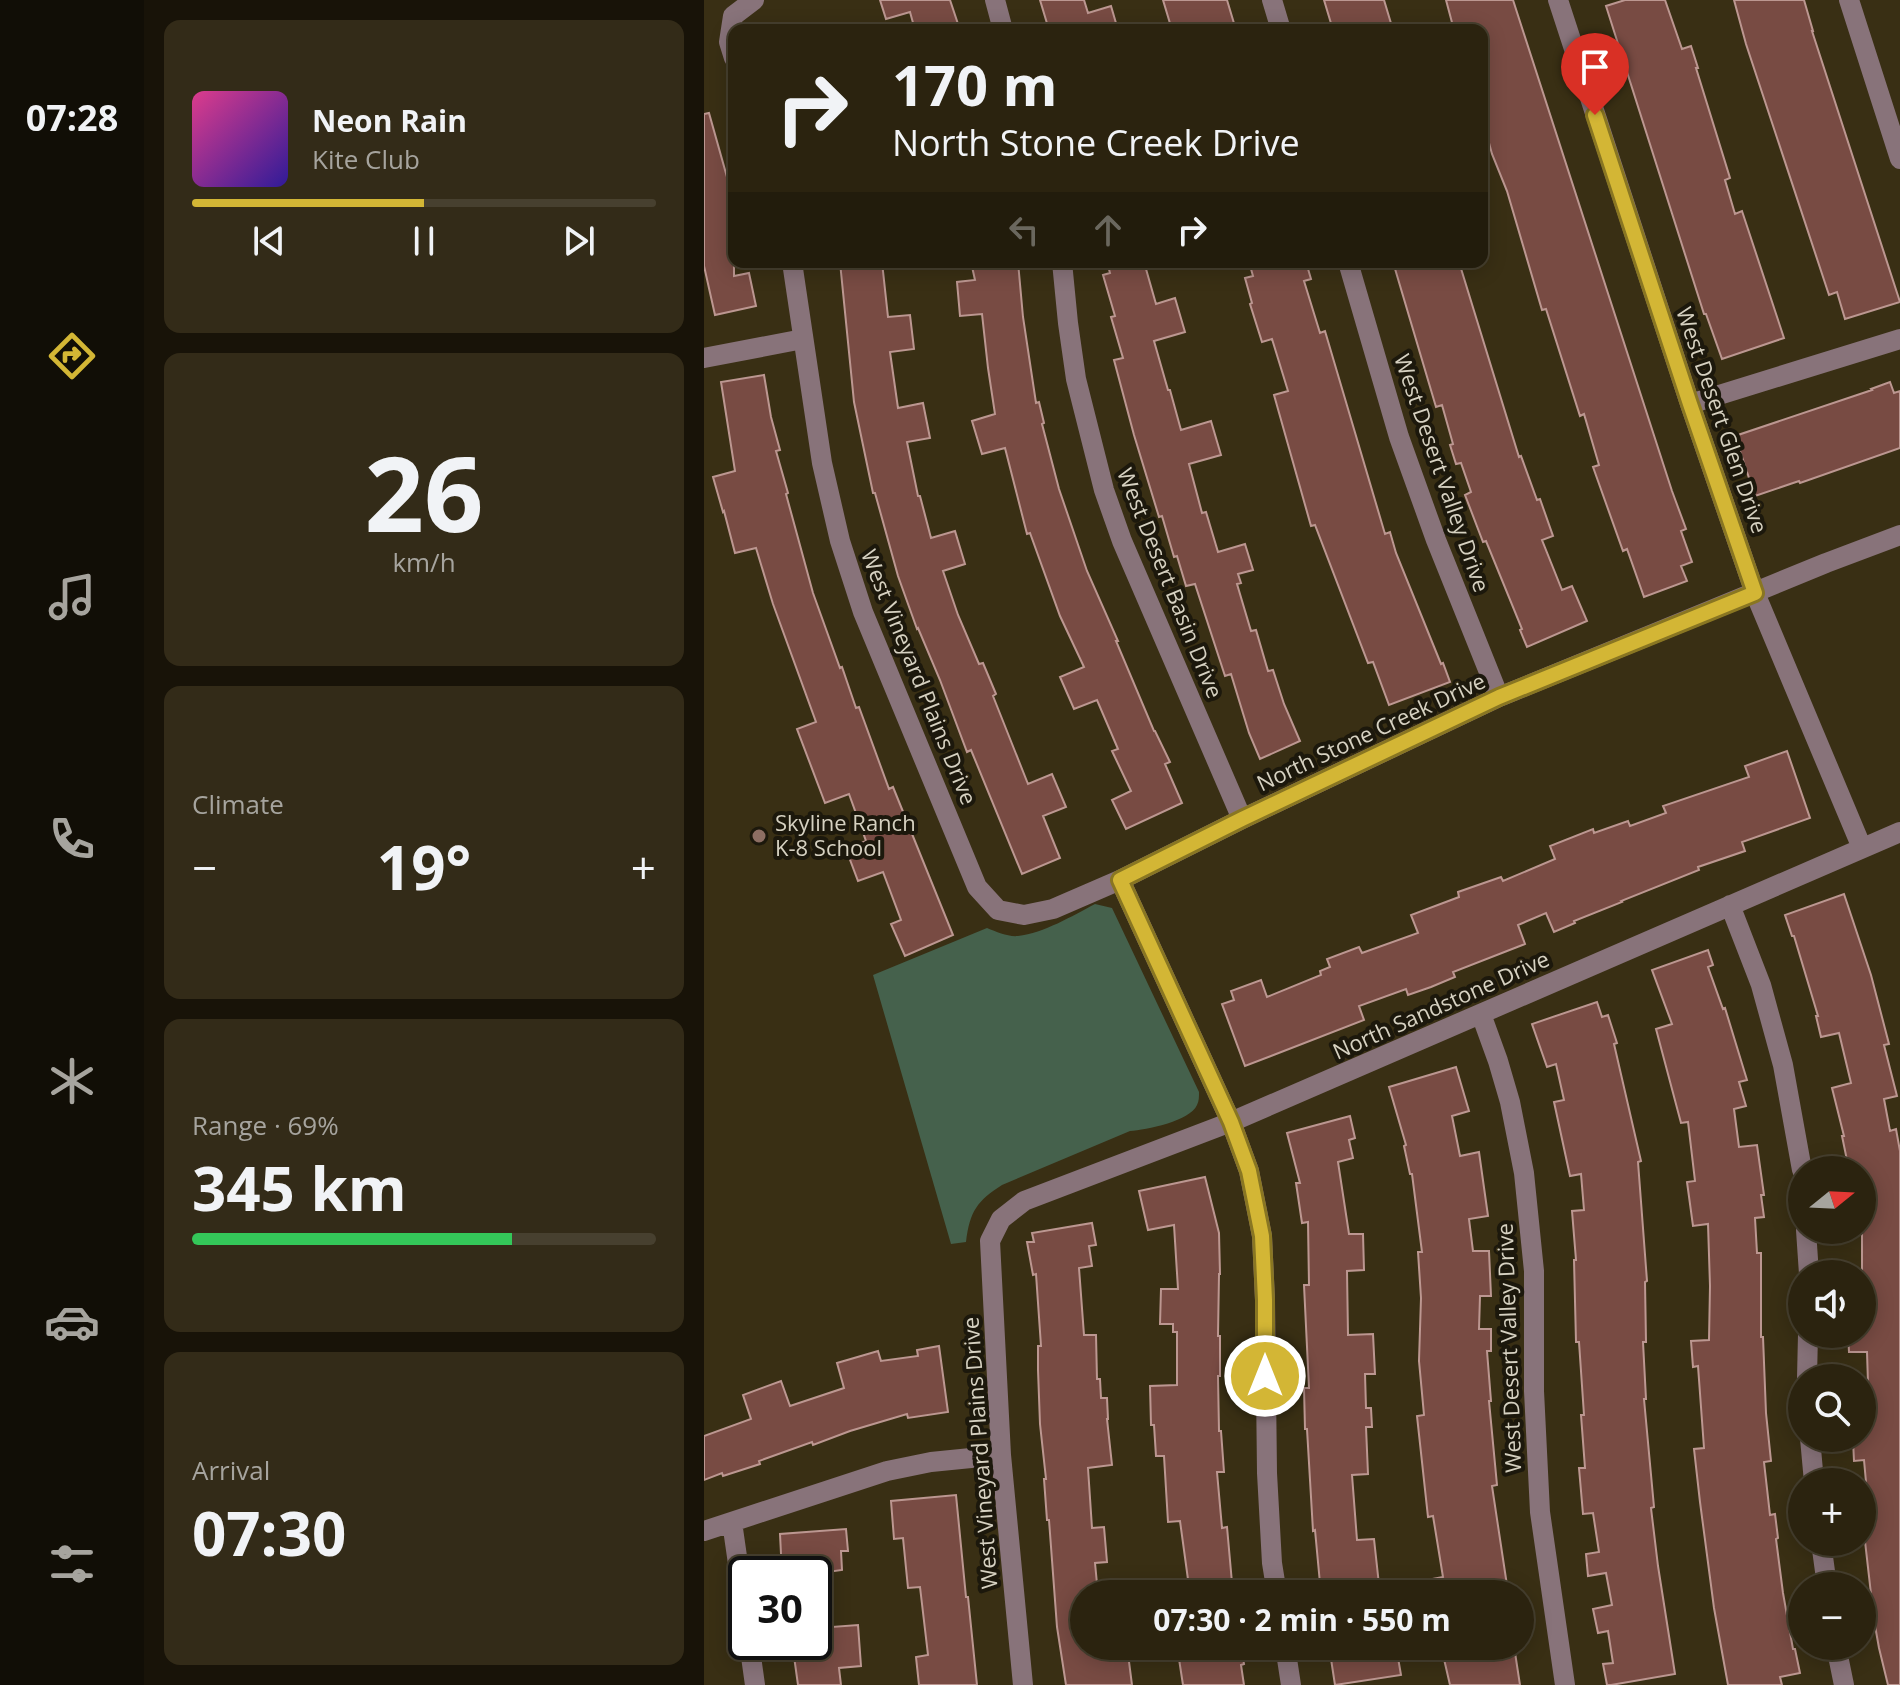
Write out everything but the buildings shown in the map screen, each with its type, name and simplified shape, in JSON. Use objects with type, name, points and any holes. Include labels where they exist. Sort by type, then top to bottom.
[{"type":"street","points":[[732,24],[733,16],[754,0]]},
{"type":"street","points":[[995,0],[1001,24]]},
{"type":"street","points":[[1272,0],[1279,24]]},
{"type":"street","name":"West Desert Glen Drive","points":[[1558,0],[1755,593],[1862,848]]},
{"type":"street","points":[[1849,0],[1900,159]]},
{"type":"street","name":"West Vineyard Plains Drive","points":[[793,268],[822,463],[840,541],[863,612],[977,887],[998,910]]},
{"type":"street","name":"West Desert Basin Drive","points":[[1063,268],[1076,379],[1104,490],[1122,541],[1242,819]]},
{"type":"street","name":"West Desert Valley Drive","points":[[1350,268],[1399,437],[1436,540],[1499,697]]},
{"type":"street","points":[[704,358],[803,339]]},
{"type":"street","points":[[1690,404],[1900,339]]},
{"type":"street","name":"North Stone Creek Drive","points":[[998,910],[1024,915],[1053,909],[1120,880],[1499,697],[1900,535]]},
{"type":"street","name":"North Sandstone Drive","points":[[1001,1219],[1024,1201],[1231,1122],[1900,832]]},
{"type":"street","points":[[1120,880],[1231,1122],[1249,1171],[1262,1236],[1267,1473],[1275,1580]]},
{"type":"street","points":[[1730,905],[1761,985],[1783,1065],[1799,1156]]},
{"type":"street","name":"West Desert Valley Drive","points":[[1481,1014],[1510,1102],[1524,1173],[1534,1271],[1534,1391],[1540,1512],[1565,1685]]},
{"type":"street","name":"West Vineyard Plains Drive","points":[[1001,1219],[990,1241],[1001,1455],[1023,1685]]},
{"type":"street","points":[[704,1531],[887,1471],[931,1462],[1001,1455]]},
{"type":"street","points":[[732,1522],[737,1556]]},
{"type":"street","points":[[752,1660],[755,1685]]},
{"type":"street","points":[[1287,1660],[1291,1685]]},
{"type":"street","points":[[1839,1660],[1844,1685]]},
{"type":"green space","points":[[1095,904],[1112,908],[1199,1092],[1198,1103],[1193,1111],[1177,1120],[1130,1131],[1002,1185],[976,1208],[966,1242],[951,1244],[873,975],[987,928],[1010,936],[1028,934]]},
{"type":"place","name":"Skyline Ranch K-8 School","points":[[759,836]]},
{"type":"route","points":[[1265,1376],[1262,1236],[1249,1171],[1231,1122],[1120,880],[1499,697],[1755,593],[1595,115]]}]
